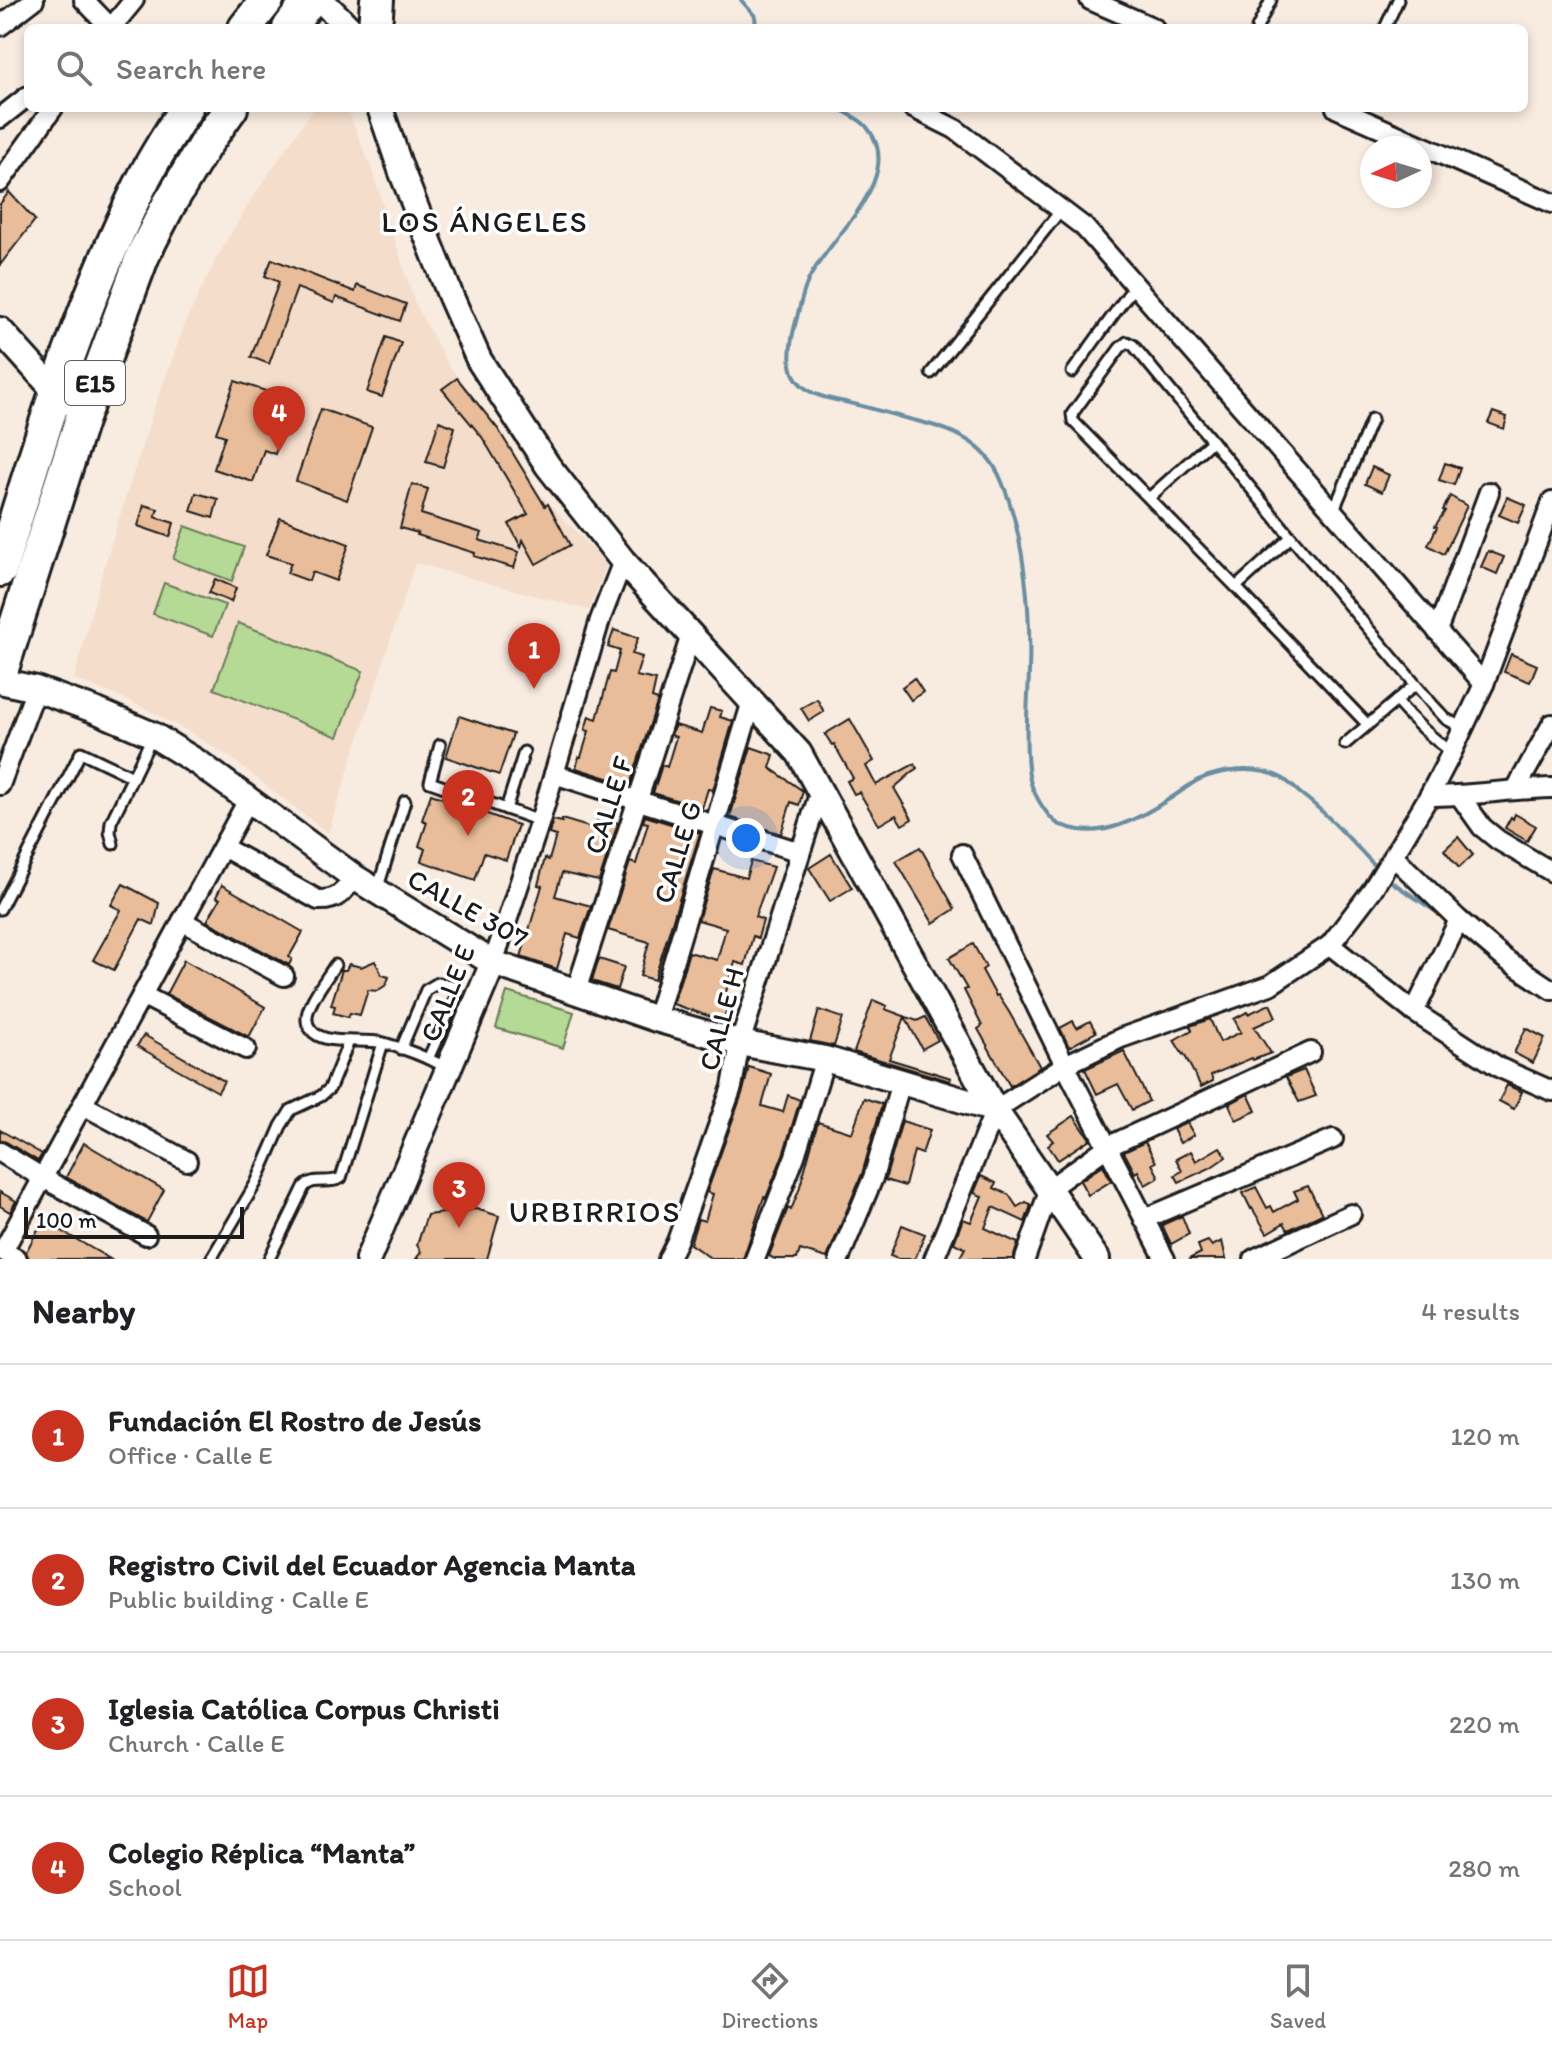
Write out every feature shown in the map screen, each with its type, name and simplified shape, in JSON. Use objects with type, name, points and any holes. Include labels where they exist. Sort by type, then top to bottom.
[{"type":"highway","points":[[292,24],[310,0]]},
{"type":"highway","points":[[375,24],[377,0]]},
{"type":"highway","name":"E15","points":[[0,570],[55,391],[86,308],[146,173],[184,112]]},
{"type":"highway","name":"E15","points":[[0,678],[81,421],[143,255],[168,206],[228,112]]},
{"type":"street","points":[[0,26],[34,0]]},
{"type":"street","points":[[84,0],[107,24]]},
{"type":"street","points":[[114,24],[134,0]]},
{"type":"street","points":[[321,0],[345,24]]},
{"type":"street","points":[[1090,0],[1145,24]]},
{"type":"street","points":[[0,118],[24,99]]},
{"type":"street","points":[[0,182],[50,112]]},
{"type":"street","points":[[381,112],[451,297],[479,360],[548,466],[623,561],[799,753],[995,1110],[1097,1259]]},
{"type":"street","points":[[921,112],[955,129],[1084,227],[1484,684]]},
{"type":"street","points":[[1350,112],[1552,203]]},
{"type":"street","points":[[0,330],[81,421]]},
{"type":"street","points":[[1437,631],[1489,492]]},
{"type":"street","points":[[934,1259],[995,1110],[1065,1065],[1121,1038],[1270,985],[1330,945],[1372,890],[1452,752],[1484,684],[1552,502]]},
{"type":"street","name":"CALLE E","points":[[368,1259],[438,1064],[493,963],[540,821],[600,620],[623,561]]},
{"type":"street","name":"CALLE F","points":[[576,991],[691,635]]},
{"type":"street","name":"CALLE 307","points":[[0,678],[97,711],[153,735],[200,764],[354,877],[493,963],[656,1019],[740,1043],[825,1059],[995,1110]]},
{"type":"street","points":[[0,785],[36,689]]},
{"type":"street","name":"CALLE G","points":[[656,1019],[752,701]]},
{"type":"street","points":[[1516,789],[1552,724]]},
{"type":"street","points":[[554,774],[800,852]]},
{"type":"street","points":[[1429,796],[1552,788]]},
{"type":"street","name":"CALLE H","points":[[668,1259],[732,1087],[740,1043],[820,791]]},
{"type":"street","points":[[1460,796],[1482,827],[1552,872]]},
{"type":"street","points":[[17,1259],[3,1251],[248,800]]},
{"type":"street","points":[[223,847],[318,900],[328,901],[338,897],[354,877]]},
{"type":"street","points":[[962,854],[1065,1065],[1165,1259]]},
{"type":"street","points":[[1393,856],[1459,920],[1505,959],[1552,990]]},
{"type":"street","points":[[1414,1012],[1459,920]]},
{"type":"street","points":[[182,921],[284,976]]},
{"type":"street","points":[[1330,945],[1414,1012],[1500,1068],[1552,1091]]},
{"type":"street","points":[[142,995],[246,1049]]},
{"type":"street","points":[[1025,1259],[1050,1188],[1107,1147],[1311,1052]]},
{"type":"street","points":[[755,1259],[795,1156],[825,1059]]},
{"type":"street","points":[[839,1259],[873,1178],[901,1082]]},
{"type":"street","points":[[83,1105],[187,1161]]},
{"type":"street","points":[[1144,1219],[1333,1139]]},
{"type":"street","points":[[0,1152],[146,1235]]},
{"type":"street","points":[[1254,1259],[1351,1214]]},
{"type":"lane","points":[[1259,24],[1271,0]]},
{"type":"lane","points":[[1387,24],[1398,0]]},
{"type":"lane","points":[[931,373],[1061,210]]},
{"type":"lane","points":[[1072,372],[1135,285]]},
{"type":"lane","points":[[1367,724],[1073,421],[1072,414],[1127,342],[1133,345],[1415,685],[1446,719],[1463,728]]},
{"type":"lane","points":[[1333,512],[1372,419]]},
{"type":"lane","points":[[1150,497],[1212,441]]},
{"type":"lane","points":[[1236,587],[1291,537]]},
{"type":"lane","points":[[1345,744],[1415,685]]},
{"type":"lane","points":[[1396,701],[1413,722],[1452,752]]},
{"type":"lane","points":[[113,844],[111,822],[153,735]]},
{"type":"lane","points":[[440,745],[430,782],[540,821]]},
{"type":"lane","points":[[0,909],[81,752],[133,777]]},
{"type":"lane","points":[[506,809],[524,752]]},
{"type":"lane","points":[[377,891],[405,801]]},
{"type":"lane","points":[[335,965],[308,1009],[310,1029],[318,1036],[383,1043],[438,1064],[456,991],[450,985],[438,983],[426,990],[401,1049]]},
{"type":"lane","points":[[211,1259],[256,1183],[291,1110],[321,1096],[330,1088],[349,1041]]},
{"type":"lane","points":[[269,1259],[304,1187],[313,1181],[341,1178],[383,1043]]},
{"type":"shaded area","points":[[311,112],[349,112],[372,170],[415,303],[448,365],[497,425],[542,496],[607,564],[589,610],[415,563],[328,833],[228,756],[188,731],[130,701],[74,679],[126,496],[186,321],[215,261],[249,203]]},
{"type":"green space","points":[[185,526],[244,547],[232,581],[173,559]]},
{"type":"green space","points":[[164,583],[225,605],[213,636],[153,614]]},
{"type":"green space","points":[[238,623],[363,671],[338,737],[214,689]]},
{"type":"green space","points":[[507,992],[574,1012],[563,1048],[496,1028]]},
{"type":"building","points":[[9,192],[35,220],[0,265],[0,204]]},
{"type":"building","points":[[272,259],[355,292],[357,285],[406,304],[400,321],[336,297],[334,303],[297,288],[269,364],[251,357],[279,282],[265,276]]},
{"type":"building","points":[[386,337],[401,343],[382,397],[367,392]]},
{"type":"building","points":[[457,378],[498,429],[545,506],[548,504],[570,545],[536,564],[523,540],[521,547],[509,524],[528,514],[482,437],[442,389]]},
{"type":"building","points":[[235,381],[293,400],[275,454],[264,450],[253,482],[214,469],[225,436],[216,433]]},
{"type":"building","points":[[321,409],[372,427],[347,500],[296,481]]},
{"type":"building","points":[[1493,412],[1507,417],[1504,429],[1488,423]]},
{"type":"building","points":[[439,421],[455,427],[443,467],[426,462]]},
{"type":"building","points":[[1445,463],[1460,468],[1454,485],[1439,480]]},
{"type":"building","points":[[1372,467],[1389,475],[1382,492],[1365,484]]},
{"type":"building","points":[[412,484],[428,489],[421,514],[482,533],[479,540],[519,552],[514,568],[400,528]]},
{"type":"building","points":[[196,493],[218,499],[213,518],[191,511]]},
{"type":"building","points":[[1450,496],[1467,506],[1444,554],[1428,545]]},
{"type":"building","points":[[1507,497],[1526,505],[1518,523],[1499,515]]},
{"type":"building","points":[[144,505],[158,509],[155,517],[174,523],[170,537],[138,526]]},
{"type":"building","points":[[280,518],[349,544],[336,581],[312,572],[309,581],[287,573],[291,563],[266,555]]},
{"type":"building","points":[[1488,551],[1504,557],[1497,574],[1481,567]]},
{"type":"building","points":[[215,579],[236,588],[231,602],[209,593]]},
{"type":"building","points":[[614,630],[638,638],[632,654],[642,657],[636,676],[656,680],[652,698],[658,700],[630,785],[576,768],[589,731],[585,730],[589,716],[597,719],[610,672],[614,673],[620,651],[608,647]]},
{"type":"building","points":[[1511,654],[1537,665],[1530,682],[1504,672]]},
{"type":"building","points":[[914,678],[923,692],[911,700],[902,687]]},
{"type":"building","points":[[817,699],[824,712],[809,721],[801,708]]},
{"type":"building","points":[[710,708],[722,711],[720,717],[733,721],[713,790],[708,789],[702,808],[653,793],[662,765],[667,767],[676,737],[671,735],[675,725],[702,733]]},
{"type":"building","points":[[459,716],[513,734],[499,775],[446,757]]},
{"type":"building","points":[[850,719],[874,761],[866,766],[876,785],[914,764],[917,768],[894,788],[912,819],[902,825],[896,815],[879,825],[859,792],[854,794],[847,781],[853,778],[825,734]]},
{"type":"building","points":[[751,747],[774,755],[770,768],[803,791],[799,805],[791,802],[781,834],[730,817]]},
{"type":"building","points":[[431,794],[518,825],[506,860],[484,853],[475,880],[421,861],[425,849],[419,846],[427,822],[422,820]]},
{"type":"building","points":[[1515,814],[1536,826],[1527,841],[1505,828]]},
{"type":"building","points":[[645,816],[700,833],[654,980],[640,976],[649,942],[608,930],[630,862],[636,864],[648,823],[643,822]]},
{"type":"building","points":[[598,818],[618,823],[599,881],[562,873],[555,896],[591,906],[580,938],[567,934],[557,969],[521,957],[542,886],[538,885],[545,858],[549,860],[556,836],[549,834],[553,820],[562,822],[562,819],[595,829]]},
{"type":"building","points":[[1458,837],[1473,855],[1459,868],[1444,850]]},
{"type":"building","points":[[920,847],[955,909],[933,923],[896,861]]},
{"type":"building","points":[[831,854],[852,888],[830,901],[809,868]]},
{"type":"building","points":[[751,861],[773,867],[755,917],[763,920],[758,938],[753,936],[745,965],[735,962],[722,1005],[728,1007],[723,1021],[673,1004],[689,952],[717,960],[726,928],[698,920],[714,869],[746,878]]},
{"type":"building","points":[[123,884],[159,903],[154,925],[141,919],[114,970],[93,960],[121,910],[111,905]]},
{"type":"building","points":[[222,885],[303,932],[289,957],[292,959],[289,965],[207,921],[220,899],[216,897]]},
{"type":"building","points":[[973,944],[986,967],[982,970],[996,996],[1009,1012],[1040,1067],[1010,1086],[978,1029],[982,1026],[964,990],[967,989],[949,958]]},
{"type":"building","points":[[599,959],[624,967],[617,989],[592,981]]},
{"type":"building","points":[[184,960],[265,1007],[249,1037],[166,994]]},
{"type":"building","points":[[375,961],[382,975],[389,977],[386,985],[377,991],[368,990],[360,1015],[350,1013],[348,1017],[333,1013],[335,1006],[331,1005],[342,970],[346,970],[349,964],[361,967]]},
{"type":"building","points":[[873,1000],[887,1006],[885,1009],[917,1021],[925,1017],[938,1040],[922,1049],[905,1017],[889,1059],[951,1078],[950,1081],[854,1052]]},
{"type":"building","points":[[1270,1004],[1276,1017],[1254,1027],[1271,1053],[1211,1075],[1213,1081],[1201,1087],[1174,1040],[1192,1030],[1190,1026],[1210,1019],[1220,1042],[1241,1032],[1234,1019]]},
{"type":"building","points":[[819,1010],[843,1018],[834,1046],[810,1041]]},
{"type":"building","points":[[1073,1021],[1077,1028],[1090,1021],[1096,1032],[1069,1047],[1060,1028]]},
{"type":"building","points":[[1526,1028],[1545,1038],[1533,1063],[1514,1053]]},
{"type":"building","points":[[144,1035],[224,1081],[218,1092],[137,1046]]},
{"type":"building","points":[[1124,1051],[1149,1101],[1132,1110],[1118,1084],[1097,1094],[1085,1069]]},
{"type":"building","points":[[749,1067],[771,1074],[762,1106],[783,1112],[788,1095],[800,1100],[784,1152],[764,1197],[743,1259],[712,1259],[690,1244],[698,1219],[705,1221],[713,1194],[707,1192]]},
{"type":"building","points":[[1304,1070],[1316,1096],[1299,1102],[1286,1077]]},
{"type":"building","points":[[1507,1085],[1522,1092],[1514,1109],[1499,1101]]},
{"type":"building","points":[[1248,1094],[1256,1111],[1236,1120],[1229,1104]]},
{"type":"building","points":[[864,1098],[882,1104],[862,1174],[827,1258],[800,1250],[797,1259],[769,1256],[788,1208],[791,1210],[799,1190],[818,1122],[852,1133]]},
{"type":"building","points":[[1074,1116],[1090,1139],[1058,1160],[1048,1145],[1053,1141],[1047,1134]]},
{"type":"building","points":[[902,1121],[930,1130],[922,1154],[914,1151],[905,1186],[885,1180]]},
{"type":"building","points":[[1187,1123],[1194,1135],[1180,1143],[1173,1129]]},
{"type":"building","points":[[0,1130],[42,1154],[38,1161],[0,1140]]},
{"type":"building","points":[[1145,1142],[1156,1162],[1152,1164],[1159,1177],[1145,1185],[1124,1152]]},
{"type":"building","points":[[84,1143],[164,1190],[147,1222],[66,1177]]},
{"type":"building","points":[[1220,1147],[1226,1157],[1179,1182],[1175,1175],[1182,1171],[1176,1159],[1191,1151],[1196,1161]]},
{"type":"building","points":[[1103,1165],[1111,1181],[1088,1195],[1080,1181]]},
{"type":"building","points":[[981,1176],[996,1183],[994,1188],[1009,1195],[1017,1207],[1026,1202],[1031,1205],[1025,1222],[993,1207],[985,1228],[1018,1243],[1013,1259],[959,1259],[965,1248],[954,1243],[963,1219],[971,1222],[982,1196],[974,1193]]},
{"type":"building","points":[[1308,1186],[1322,1214],[1288,1230],[1284,1223],[1267,1233],[1243,1193],[1256,1187],[1267,1208],[1271,1206],[1274,1212],[1298,1199],[1294,1191]]},
{"type":"building","points":[[0,1192],[16,1201],[10,1212],[0,1206]]},
{"type":"building","points":[[476,1209],[499,1216],[487,1259],[416,1259],[421,1252],[417,1245],[427,1215]]},
{"type":"building","points":[[1182,1216],[1189,1234],[1171,1244],[1162,1225]]},
{"type":"building","points":[[43,1220],[110,1259],[29,1259],[26,1252]]},
{"type":"building","points":[[902,1225],[925,1234],[915,1259],[890,1256]]},
{"type":"building","points":[[1208,1241],[1212,1246],[1222,1241],[1226,1259],[1189,1259],[1201,1253],[1198,1245]]},
{"type":"waterway","points":[[741,0],[755,16],[756,24]]},
{"type":"waterway","points":[[845,112],[865,125],[877,145],[878,165],[861,206],[808,281],[792,337],[792,369],[804,388],[818,395],[935,426],[962,437],[975,445],[995,467],[1010,503],[1025,576],[1029,649],[1029,775],[1044,808],[1060,825],[1082,830],[1107,829],[1144,814],[1207,776],[1228,771],[1260,771],[1288,782],[1331,820],[1378,869]]},
{"type":"waterway","points":[[1387,879],[1441,915]]},
{"type":"place","name":"Colegio Réplica “Manta”","points":[[279,452]]},
{"type":"place","name":"Fundación El Rostro de Jesús","points":[[534,689]]},
{"type":"place","name":"Registro Civil del Ecuador Agencia Manta","points":[[468,836]]},
{"type":"place","name":"Iglesia Católica Corpus Christi","points":[[459,1228]]},
{"type":"district","name":"LOS ÁNGELES","points":[[485,221]]},
{"type":"district","name":"URBIRRIOS","points":[[595,1211]]}]
